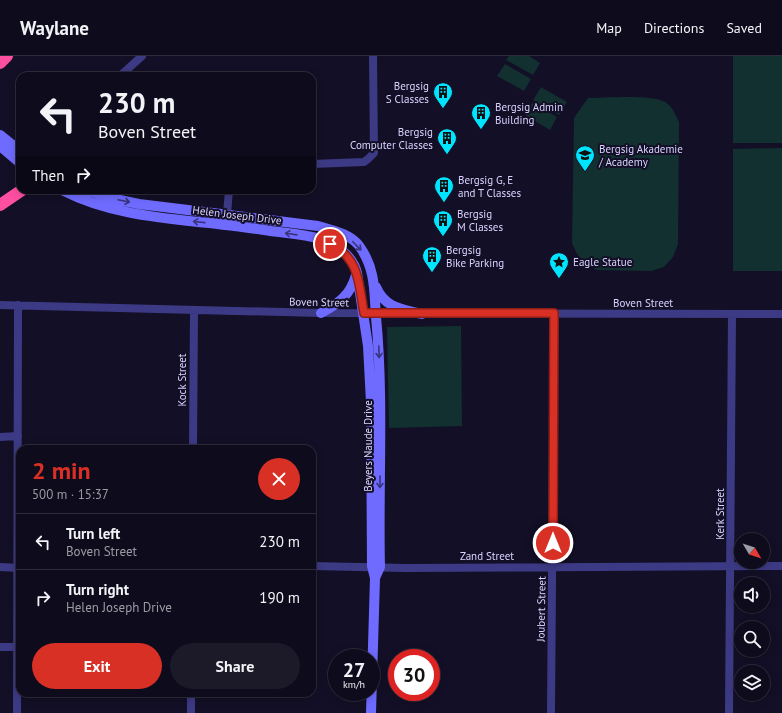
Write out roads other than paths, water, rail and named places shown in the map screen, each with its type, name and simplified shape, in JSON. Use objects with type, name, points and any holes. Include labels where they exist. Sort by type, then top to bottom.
[{"type":"highway","points":[[0,63],[7,56]]},
{"type":"highway","points":[[0,205],[16,194]]},
{"type":"street","points":[[124,72],[142,56]]},
{"type":"street","points":[[316,164],[364,162],[374,153],[374,56]]},
{"type":"street","points":[[0,135],[16,147]]},
{"type":"street","points":[[0,146],[16,160]]},
{"type":"street","name":"Helen Joseph Drive","points":[[71,194],[110,208],[155,217],[238,226],[299,235],[321,240],[339,248],[350,259],[356,268],[364,313]]},
{"type":"street","name":"Helen Joseph Drive","points":[[98,194],[139,204],[318,226],[336,231],[349,238],[359,246],[367,260],[374,283],[376,313]]},
{"type":"street","points":[[229,194],[227,214],[238,226]]},
{"type":"street","points":[[321,313],[335,306],[347,296],[353,286],[357,273]]},
{"type":"street","points":[[374,283],[379,294],[388,304],[422,314]]},
{"type":"street","name":"Boven Street","points":[[0,305],[321,313],[782,314]]},
{"type":"street","points":[[18,305],[18,445]]},
{"type":"street","name":"Kock Street","points":[[193,445],[194,311]]},
{"type":"street","name":"Beyers Naude Drive","points":[[364,313],[368,346],[371,402],[376,566]]},
{"type":"street","name":"Beyers Naude Drive","points":[[371,713],[381,401],[376,313]]},
{"type":"street","name":"Joubert Street","points":[[551,713],[554,313]]},
{"type":"street","name":"Kerk Street","points":[[729,713],[732,315]]},
{"type":"street","points":[[0,437],[18,436]]},
{"type":"street","name":"Zand Street","points":[[316,566],[782,566]]},
{"type":"street","points":[[0,567],[16,568]]},
{"type":"street","points":[[0,648],[16,647]]},
{"type":"street","points":[[17,697],[17,713]]},
{"type":"street","points":[[191,697],[191,713]]},
{"type":"place","name":"Bergsig S Classes","points":[[443,109]]},
{"type":"place","name":"Bergsig Admin Building","points":[[481,130]]},
{"type":"place","name":"Bergsig Computer Classes","points":[[447,155]]},
{"type":"place","name":"Bergsig Akademie / Academy","points":[[585,172]]},
{"type":"place","name":"Bergsig G, E and T Classes","points":[[444,203]]},
{"type":"place","name":"Bergsig M Classes","points":[[443,237]]},
{"type":"place","name":"Bergsig Bike Parking","points":[[432,273]]},
{"type":"place","name":"Eagle Statue","points":[[559,279]]}]
